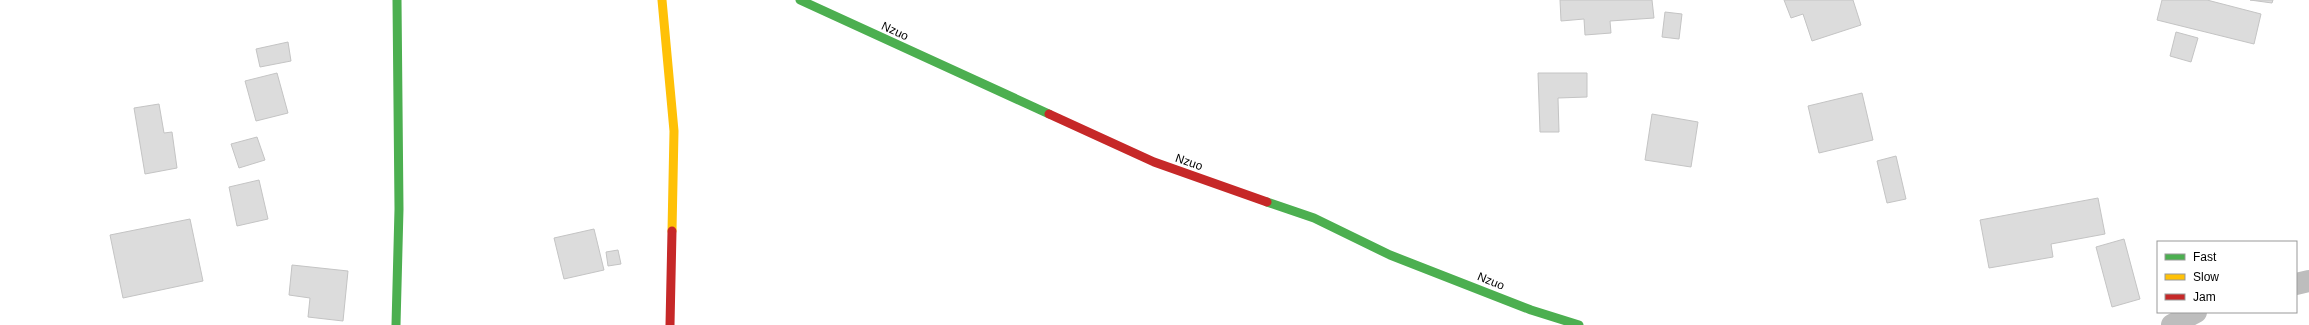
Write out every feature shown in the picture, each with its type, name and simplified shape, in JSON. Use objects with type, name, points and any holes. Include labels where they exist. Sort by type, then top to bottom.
[{"type":"street","points":[[396,325],[399,209],[397,0]]},
{"type":"street","points":[[662,0],[674,131],[670,325]]},
{"type":"street","name":"Nzuo","points":[[800,0],[1154,162],[1314,218],[1390,255],[1531,310],[1579,325]]},
{"type":"street","points":[[2297,284],[2309,281]]},
{"type":"street","points":[[2172,325],[2194,313]]},
{"type":"building","points":[[1560,0],[1652,0],[1654,18],[1610,21],[1611,33],[1585,35],[1584,19],[1561,21]]},
{"type":"building","points":[[1784,0],[1853,0],[1861,25],[1812,41],[1803,14],[1791,18]]},
{"type":"building","points":[[2162,0],[2207,0],[2261,14],[2254,44],[2157,20]]},
{"type":"building","points":[[2250,0],[2273,0],[2272,3]]},
{"type":"building","points":[[1665,12],[1682,14],[1679,39],[1662,37]]},
{"type":"building","points":[[2176,32],[2198,38],[2191,62],[2170,56]]},
{"type":"building","points":[[288,42],[291,61],[260,67],[256,49]]},
{"type":"building","points":[[277,73],[288,113],[256,121],[245,81]]},
{"type":"building","points":[[1538,73],[1587,73],[1587,97],[1558,98],[1559,132],[1540,132]]},
{"type":"building","points":[[1862,93],[1873,140],[1819,153],[1808,106]]},
{"type":"building","points":[[159,104],[164,133],[172,132],[177,168],[145,174],[134,108]]},
{"type":"building","points":[[1652,114],[1698,122],[1691,167],[1645,160]]},
{"type":"building","points":[[257,137],[265,160],[239,168],[231,144]]},
{"type":"building","points":[[1896,156],[1906,199],[1887,203],[1877,161]]},
{"type":"building","points":[[259,180],[268,219],[237,226],[229,187]]},
{"type":"building","points":[[2098,198],[2105,234],[2051,244],[2053,257],[1989,268],[1980,220]]},
{"type":"building","points":[[190,219],[203,281],[123,298],[110,235]]},
{"type":"building","points":[[594,229],[604,270],[564,279],[554,238]]},
{"type":"building","points":[[2124,239],[2140,299],[2112,307],[2096,247]]},
{"type":"building","points":[[618,250],[621,264],[608,266],[606,252]]},
{"type":"building","points":[[292,265],[348,271],[343,321],[308,317],[310,298],[289,295]]},
{"type":"traffic: fast","points":[[396,325],[399,209],[397,0]]},
{"type":"traffic: fast","points":[[800,0],[1049,114]]},
{"type":"traffic: fast","points":[[1267,202],[1314,218],[1390,255],[1531,310],[1579,325]]},
{"type":"traffic: slow","points":[[662,0],[674,131],[672,231]]},
{"type":"traffic: jam","points":[[1049,114],[1154,162],[1267,202]]},
{"type":"traffic: jam","points":[[670,325],[672,231]]}]
